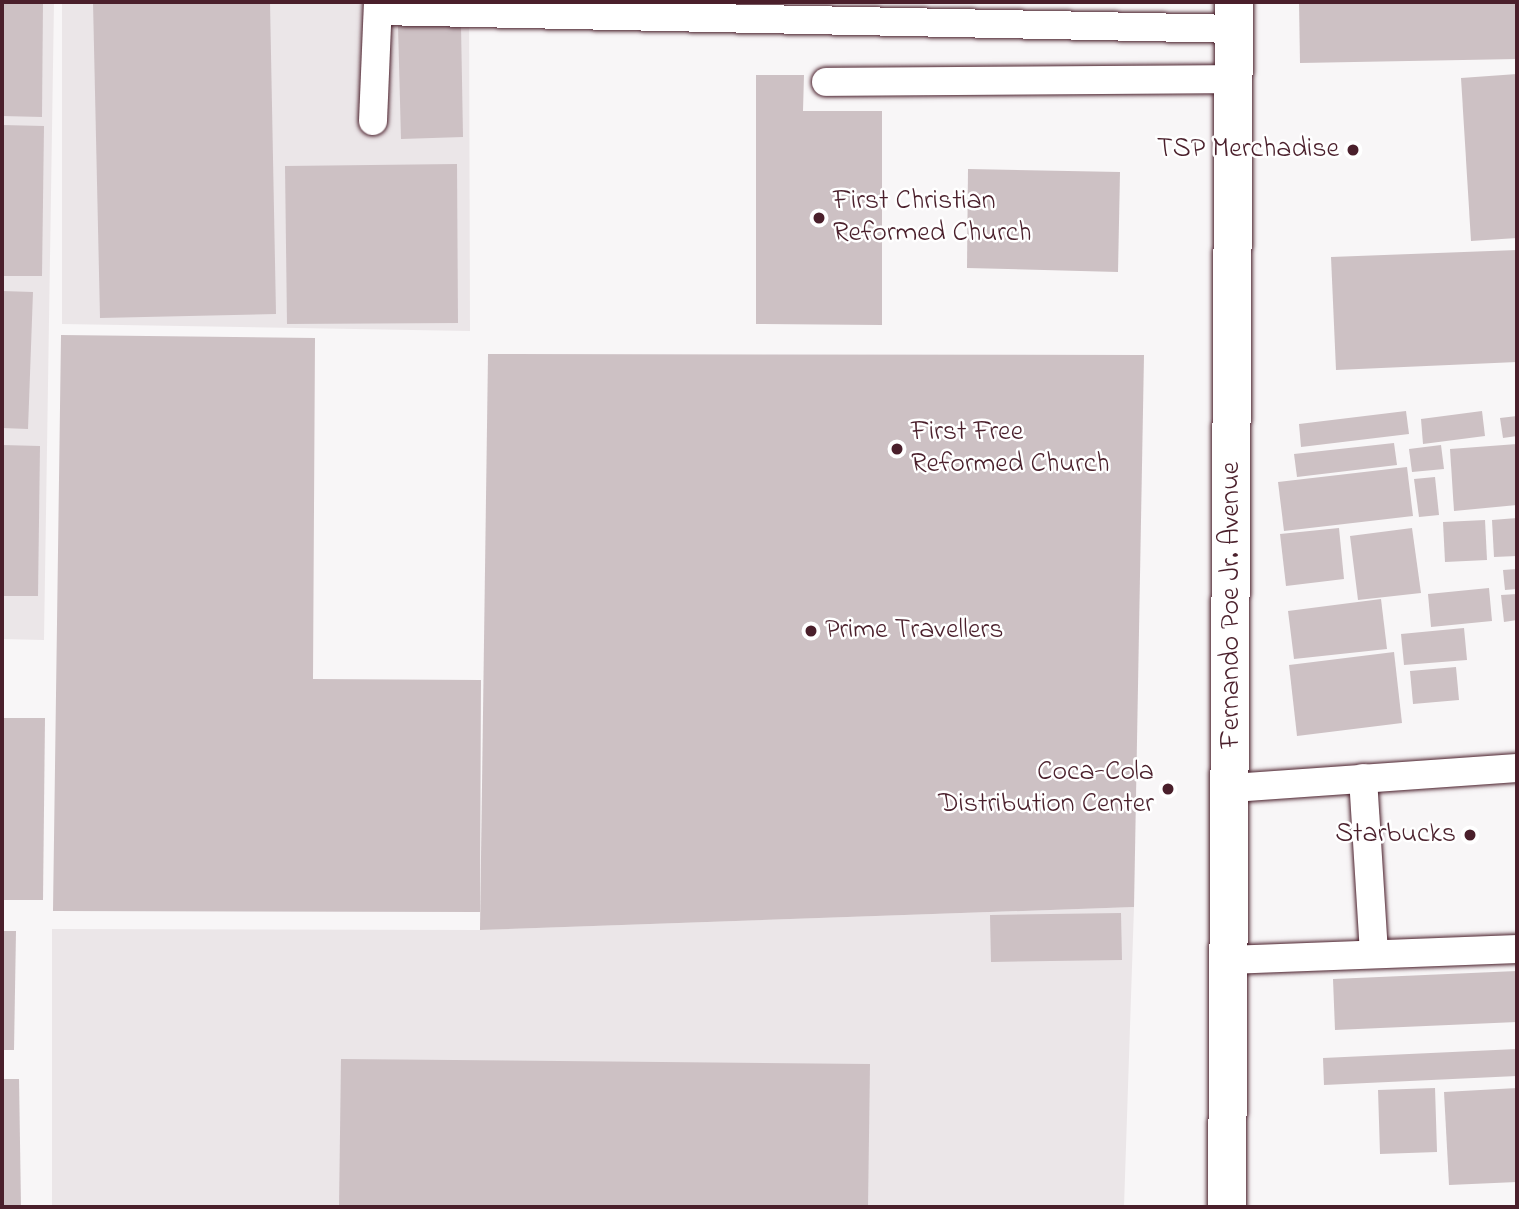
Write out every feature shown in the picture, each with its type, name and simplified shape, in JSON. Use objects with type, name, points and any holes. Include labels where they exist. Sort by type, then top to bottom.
[{"type":"main road","name":"Fernando Poe Jr. Avenue","points":[[1227,1207],[1232,788],[1234,15]]},
{"type":"lane","points":[[373,121],[379,6],[1234,15]]},
{"type":"lane","points":[[826,82],[1234,79]]},
{"type":"lane","points":[[1232,788],[1517,768]]},
{"type":"lane","points":[[1363,778],[1374,953]]},
{"type":"lane","points":[[1230,960],[1517,949]]},
{"type":"shaded area","points":[[2,2],[54,2],[44,640],[2,639]]},
{"type":"shaded area","points":[[62,2],[469,2],[470,331],[62,324]]},
{"type":"shaded area","points":[[1134,907],[1124,1207],[52,1207],[52,929],[480,930]]},
{"type":"building","points":[[2,2],[43,2],[42,117],[2,116]]},
{"type":"building","points":[[93,2],[270,2],[276,314],[100,318]]},
{"type":"building","points":[[1299,2],[1517,2],[1517,59],[1300,63]]},
{"type":"building","points":[[461,25],[463,137],[401,139],[398,26]]},
{"type":"building","points":[[1517,74],[1517,238],[1471,241],[1461,78]]},
{"type":"building","name":"First Christian Reformed Church","points":[[756,75],[804,75],[803,111],[882,111],[882,325],[756,324]]},
{"type":"building","points":[[2,125],[44,126],[42,276],[2,276]]},
{"type":"building","points":[[457,164],[458,323],[287,324],[285,166]]},
{"type":"building","points":[[968,169],[1120,172],[1118,272],[967,268]]},
{"type":"building","points":[[1517,250],[1517,362],[1336,370],[1331,257]]},
{"type":"building","points":[[2,291],[33,292],[28,429],[2,428]]},
{"type":"building","points":[[61,335],[315,338],[313,679],[481,680],[480,912],[53,911]]},
{"type":"building","name":"Prime Travellers","points":[[488,354],[1144,355],[1134,907],[480,930]]},
{"type":"building","points":[[1406,411],[1409,434],[1301,447],[1299,424]]},
{"type":"building","points":[[1482,411],[1485,436],[1423,444],[1421,419]]},
{"type":"building","points":[[1517,416],[1517,436],[1503,438],[1500,418]]},
{"type":"building","points":[[1394,443],[1397,465],[1297,477],[1294,454]]},
{"type":"building","points":[[1517,444],[1517,505],[1454,511],[1450,449]]},
{"type":"building","points":[[2,445],[40,446],[38,596],[2,596]]},
{"type":"building","points":[[1441,445],[1444,469],[1412,472],[1409,449]]},
{"type":"building","points":[[1407,467],[1413,516],[1284,531],[1278,482]]},
{"type":"building","points":[[1435,477],[1439,515],[1419,517],[1414,479]]},
{"type":"building","points":[[1517,518],[1517,556],[1494,557],[1492,520]]},
{"type":"building","points":[[1485,520],[1487,560],[1445,562],[1443,522]]},
{"type":"building","points":[[1339,528],[1344,579],[1286,586],[1280,534]]},
{"type":"building","points":[[1412,528],[1421,593],[1358,600],[1350,536]]},
{"type":"building","points":[[1517,569],[1517,589],[1505,590],[1503,570]]},
{"type":"building","points":[[1489,588],[1492,621],[1431,627],[1428,594]]},
{"type":"building","points":[[1517,594],[1517,620],[1504,622],[1501,595]]},
{"type":"building","points":[[1381,599],[1387,649],[1294,659],[1288,611]]},
{"type":"building","points":[[1464,628],[1467,660],[1404,665],[1401,634]]},
{"type":"building","points":[[1394,652],[1402,723],[1297,736],[1289,665]]},
{"type":"building","points":[[1456,667],[1459,700],[1413,704],[1410,671]]},
{"type":"building","points":[[2,718],[45,718],[43,900],[2,900]]},
{"type":"building","points":[[1121,913],[1122,960],[991,962],[990,915]]},
{"type":"building","points":[[2,931],[16,931],[14,1050],[2,1050]]},
{"type":"building","points":[[1517,971],[1517,1022],[1335,1030],[1333,979]]},
{"type":"building","points":[[1517,1049],[1517,1076],[1324,1085],[1323,1058]]},
{"type":"building","points":[[341,1059],[870,1064],[868,1207],[339,1207]]},
{"type":"building","points":[[2,1079],[19,1079],[21,1207],[2,1207]]},
{"type":"building","points":[[1435,1088],[1437,1152],[1380,1154],[1378,1090]]},
{"type":"building","points":[[1517,1088],[1517,1182],[1449,1185],[1444,1092]]},
{"type":"place","name":"TSP Merchadise","points":[[1353,150]]},
{"type":"place","name":"First Christian Reformed Church","points":[[819,218]]},
{"type":"place","name":"First Free Reformed Church","points":[[897,449]]},
{"type":"place","name":"Prime Travellers","points":[[811,631]]},
{"type":"place","name":"Coca-Cola Distribution Center","points":[[1168,789]]},
{"type":"place","name":"Starbucks","points":[[1470,835]]}]
